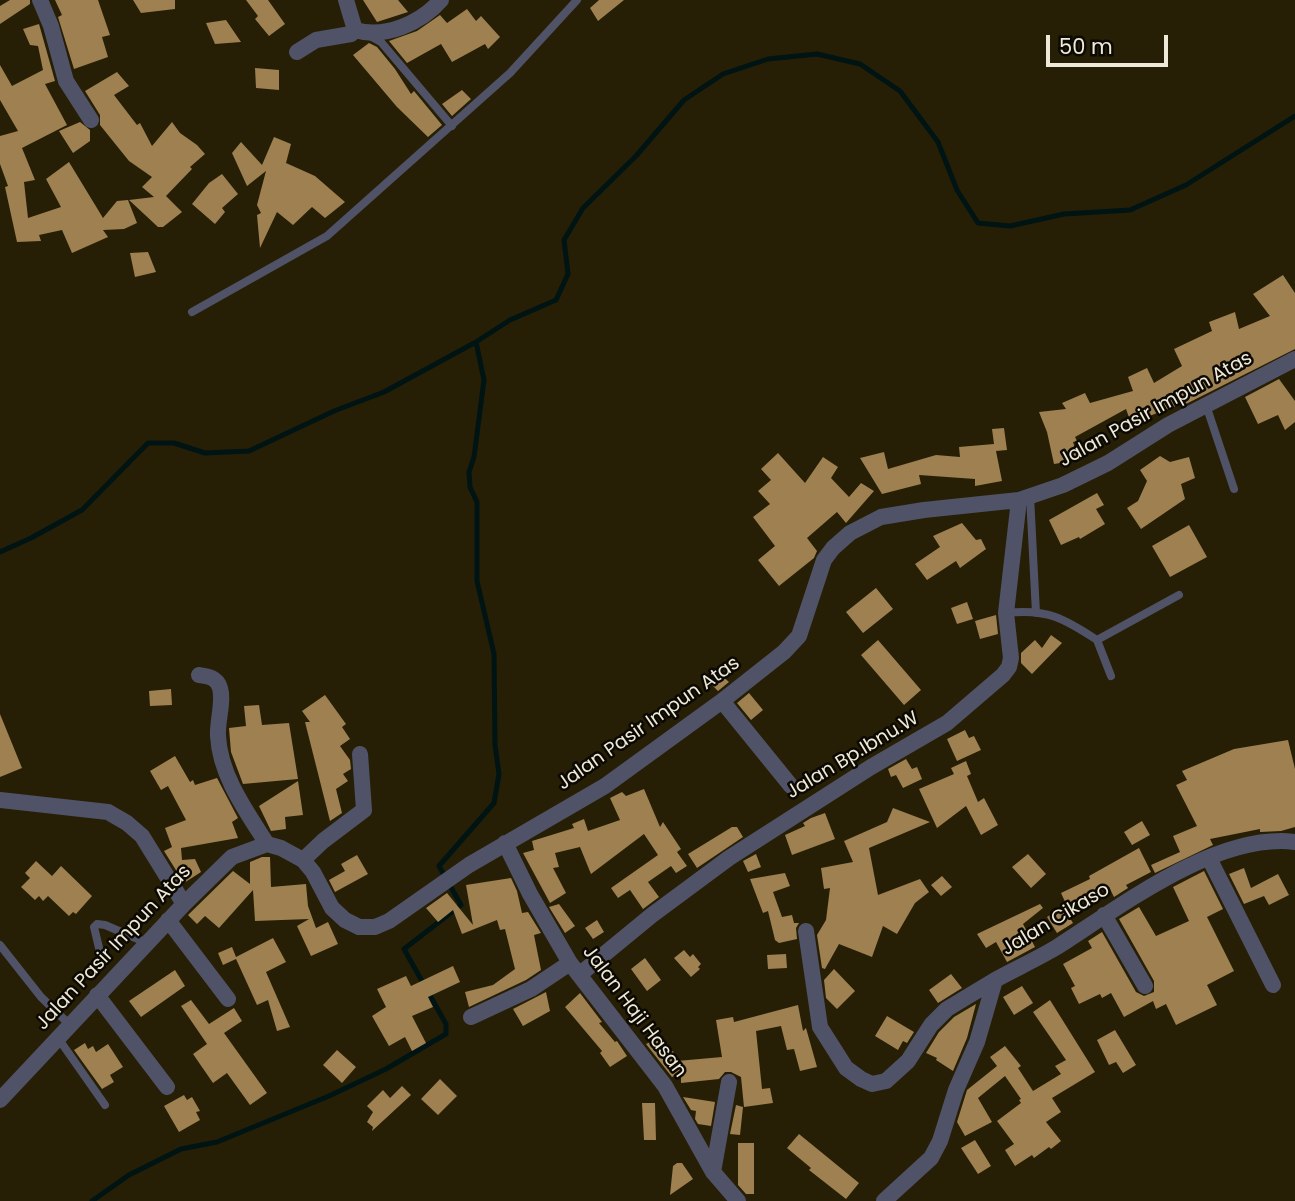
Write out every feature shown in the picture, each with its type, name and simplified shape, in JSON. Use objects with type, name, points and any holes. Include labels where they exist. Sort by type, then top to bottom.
[{"type":"street","points":[[40,0],[51,26],[66,81],[92,120]]},
{"type":"street","points":[[346,0],[361,32]]},
{"type":"street","points":[[297,52],[316,40],[361,32],[382,33],[419,19],[431,12],[441,0]]},
{"type":"street","name":"Jalan Pasir Impun Atas","points":[[303,860],[313,872],[332,908],[345,920],[359,927],[375,927],[389,921],[469,865],[605,786],[785,653],[799,636],[824,560],[850,533],[881,517],[1025,498],[1063,485],[1108,463],[1168,425],[1295,359]]},
{"type":"street","name":"Jalan Bp.Ibnu.W","points":[[471,1017],[575,969],[729,858],[871,767],[947,723],[971,704],[1009,667],[1010,641],[1006,613],[1025,498]]},
{"type":"street","points":[[199,675],[210,676],[220,688],[217,735],[220,753],[237,794],[267,844],[303,860],[364,810],[360,754]]},
{"type":"street","points":[[722,701],[791,786]]},
{"type":"street","points":[[0,800],[108,812],[142,836],[184,904]]},
{"type":"street","name":"Jalan Cikaso","points":[[884,1201],[931,1158],[940,1141],[956,1090],[977,1042],[995,980],[1056,948],[1104,915],[1209,858],[1227,850],[1260,843],[1295,842]]},
{"type":"street","name":"Jalan Haji Hasan","points":[[505,843],[530,894],[575,969],[665,1086],[713,1172],[738,1201]]},
{"type":"street","name":"Jalan Pasir Impun Atas","points":[[0,1100],[168,920],[232,857],[267,844]]},
{"type":"street","points":[[1209,858],[1273,985]]},
{"type":"street","points":[[1104,915],[1144,986]]},
{"type":"street","points":[[168,920],[228,999]]},
{"type":"street","points":[[806,931],[820,1027],[846,1068],[872,1084],[886,1081],[908,1061],[931,1025],[947,1009],[995,980]]},
{"type":"street","points":[[97,995],[167,1087]]},
{"type":"street","points":[[713,1172],[729,1082]]},
{"type":"lane","points":[[192,312],[327,236],[510,73],[577,0]]},
{"type":"lane","points":[[361,32],[380,42],[452,126]]},
{"type":"lane","points":[[1206,405],[1234,489]]},
{"type":"lane","points":[[1025,498],[1036,613]]},
{"type":"lane","points":[[1097,640],[1179,595]]},
{"type":"lane","points":[[1006,613],[1057,616],[1097,640],[1111,676]]},
{"type":"lane","points":[[100,951],[94,927],[97,924],[147,943]]},
{"type":"lane","points":[[0,945],[31,986],[70,1025]]},
{"type":"lane","points":[[58,1038],[105,1105]]},
{"type":"building","points":[[10,0],[30,0],[30,4],[0,24],[0,6]]},
{"type":"building","points":[[55,0],[98,0],[110,35],[102,37],[108,57],[74,69],[58,17],[62,15]]},
{"type":"building","points":[[133,0],[175,0],[175,9],[141,13]]},
{"type":"building","points":[[246,0],[268,0],[285,24],[269,36],[255,19],[258,16]]},
{"type":"building","points":[[363,0],[398,0],[408,12],[377,22]]},
{"type":"building","points":[[599,0],[624,0],[598,21],[590,8]]},
{"type":"building","points":[[467,9],[476,21],[481,16],[500,37],[488,49],[485,44],[452,62],[441,44],[407,63],[389,41],[417,31],[440,15],[447,23]]},
{"type":"building","points":[[226,20],[241,42],[215,44],[206,23]]},
{"type":"building","points":[[39,24],[55,81],[45,84],[67,125],[22,148],[35,180],[24,182],[28,218],[61,207],[46,179],[69,162],[103,218],[117,201],[128,200],[137,223],[124,229],[103,230],[108,237],[72,253],[62,230],[39,235],[41,241],[17,242],[5,187],[8,186],[0,164],[0,136],[18,131],[0,100],[0,65],[12,86],[43,70],[38,46],[30,45],[23,29]]},
{"type":"building","points":[[369,43],[377,47],[411,94],[414,91],[442,125],[428,137],[397,107],[353,55]]},
{"type":"building","points":[[255,68],[279,70],[279,90],[256,88]]},
{"type":"building","points":[[117,72],[129,86],[114,95],[137,125],[140,123],[152,146],[172,122],[180,133],[205,154],[190,167],[192,169],[166,196],[182,212],[163,227],[158,227],[129,200],[154,197],[142,187],[152,177],[129,161],[100,125],[100,115],[85,91]]},
{"type":"building","points":[[462,90],[471,99],[452,116],[442,104]]},
{"type":"building","points":[[80,122],[90,130],[90,141],[73,153],[59,131]]},
{"type":"building","points":[[274,137],[291,144],[286,163],[315,176],[345,202],[325,218],[312,207],[293,225],[277,212],[260,248],[257,215],[261,213],[257,205],[266,171],[247,186],[232,153],[241,142],[262,165]]},
{"type":"building","points":[[222,174],[238,194],[222,208],[225,212],[215,224],[192,204],[209,183]]},
{"type":"building","points":[[148,252],[156,272],[135,277],[130,253]]},
{"type":"building","points":[[1283,275],[1295,293],[1295,349],[1182,406],[1181,404],[1131,423],[1126,409],[1075,437],[1077,441],[1073,442],[1079,460],[1054,464],[1047,432],[1039,412],[1066,409],[1062,403],[1085,393],[1090,403],[1133,391],[1128,377],[1147,368],[1154,383],[1182,366],[1174,349],[1212,331],[1209,322],[1235,312],[1239,329],[1270,316],[1253,294]]},
{"type":"building","points":[[1279,379],[1295,401],[1295,422],[1285,430],[1278,415],[1258,424],[1245,397]]},
{"type":"building","points":[[1004,428],[1007,450],[996,451],[1002,481],[975,486],[975,479],[919,475],[921,484],[882,494],[860,458],[884,452],[888,469],[936,455],[960,457],[959,447],[994,444],[992,429]]},
{"type":"building","points":[[778,453],[805,483],[823,457],[838,467],[831,478],[849,497],[861,483],[874,491],[846,523],[837,512],[807,538],[817,551],[814,558],[779,586],[758,560],[775,546],[753,517],[770,504],[758,491],[771,480],[761,469]]},
{"type":"building","points":[[1160,456],[1170,462],[1189,457],[1195,478],[1181,484],[1185,499],[1141,529],[1127,508],[1138,501],[1147,481],[1140,470]]},
{"type":"building","points":[[1097,493],[1104,505],[1096,509],[1105,524],[1080,539],[1079,537],[1061,545],[1049,520]]},
{"type":"building","points":[[962,523],[976,540],[981,539],[986,549],[960,568],[956,561],[927,580],[915,564],[940,547],[933,536]]},
{"type":"building","points":[[1189,525],[1207,557],[1170,577],[1152,546]]},
{"type":"building","points":[[876,588],[893,609],[863,633],[846,612]]},
{"type":"building","points":[[967,602],[973,619],[957,624],[951,608]]},
{"type":"building","points":[[996,615],[998,634],[980,639],[975,621]]},
{"type":"building","points":[[1051,635],[1062,643],[1032,674],[1021,663],[1021,653],[1035,640],[1042,648]]},
{"type":"building","points":[[878,640],[921,690],[904,705],[861,655]]},
{"type":"building","points":[[719,673],[729,682],[718,691],[709,682]]},
{"type":"building","points":[[171,689],[172,705],[150,706],[149,691]]},
{"type":"building","points":[[749,693],[763,710],[751,720],[737,703]]},
{"type":"building","points":[[325,695],[346,724],[342,727],[350,739],[340,746],[350,760],[351,769],[343,774],[348,781],[336,789],[342,813],[330,821],[305,722],[310,722],[302,711]]},
{"type":"building","points":[[259,705],[262,725],[289,723],[298,779],[243,784],[231,752],[229,728],[246,726],[244,706]]},
{"type":"building","points":[[0,714],[22,768],[0,777]]},
{"type":"building","points":[[965,730],[969,738],[974,736],[981,750],[957,761],[947,739]]},
{"type":"building","points":[[1288,740],[1295,769],[1295,827],[1281,831],[1260,832],[1260,829],[1210,839],[1213,845],[1155,873],[1151,865],[1180,852],[1173,836],[1197,826],[1176,785],[1187,780],[1182,771],[1234,749]]},
{"type":"building","points":[[175,756],[190,782],[193,780],[195,785],[217,778],[238,818],[232,822],[238,838],[181,848],[182,860],[195,859],[201,872],[184,883],[164,851],[172,847],[165,828],[186,820],[168,786],[161,790],[150,771]]},
{"type":"building","points":[[906,759],[912,769],[917,767],[922,779],[903,788],[896,775],[891,777],[888,769]]},
{"type":"building","points":[[966,761],[971,774],[967,776],[978,802],[984,798],[998,825],[981,835],[966,806],[937,828],[919,789],[954,774],[951,768]]},
{"type":"building","points":[[298,781],[303,815],[285,817],[286,829],[271,831],[259,806]]},
{"type":"building","points":[[644,789],[660,827],[663,822],[681,849],[677,852],[687,866],[676,873],[671,866],[648,882],[659,897],[643,909],[630,890],[618,898],[611,888],[658,855],[644,834],[591,874],[580,847],[555,853],[559,867],[553,868],[566,893],[550,903],[523,853],[534,850],[532,841],[574,828],[572,824],[584,819],[588,831],[620,820],[610,798],[622,792],[626,796]]},
{"type":"building","points":[[893,808],[930,822],[869,848],[878,895],[920,879],[929,892],[915,903],[897,934],[883,926],[872,957],[839,944],[825,969],[822,968],[817,935],[826,920],[830,888],[824,889],[821,868],[853,862],[844,841],[887,822]]},
{"type":"building","points":[[825,813],[835,839],[792,855],[785,835],[805,826],[803,823],[811,818]]},
{"type":"building","points":[[1142,821],[1150,835],[1132,845],[1124,832]]},
{"type":"building","points":[[732,827],[737,827],[743,837],[697,868],[688,854]]},
{"type":"building","points":[[1139,848],[1151,872],[1126,885],[1128,888],[1114,897],[1109,887],[1067,906],[1061,893],[1090,879],[1089,876]]},
{"type":"building","points":[[756,854],[761,867],[748,872],[743,861]]},
{"type":"building","points":[[1028,854],[1046,874],[1031,888],[1012,867]]},
{"type":"building","points":[[357,855],[368,874],[335,892],[329,880],[345,871],[341,864]]},
{"type":"building","points":[[270,857],[271,887],[306,884],[308,906],[316,928],[328,922],[338,944],[311,956],[297,926],[309,919],[255,921],[253,890],[219,928],[205,916],[197,924],[188,915],[233,871],[250,884],[250,862]]},
{"type":"building","points":[[36,861],[52,876],[61,866],[92,896],[76,914],[73,912],[69,916],[48,896],[43,901],[39,896],[35,900],[21,887],[30,878],[25,873]]},
{"type":"building","points":[[1244,868],[1251,888],[1278,874],[1289,895],[1269,905],[1264,896],[1244,904],[1229,874]]},
{"type":"building","points":[[1204,871],[1223,909],[1207,917],[1234,971],[1207,985],[1217,1005],[1176,1025],[1166,1004],[1156,1009],[1153,1001],[1124,1017],[1111,993],[1102,998],[1100,994],[1079,1004],[1071,988],[1075,986],[1063,964],[1092,948],[1088,941],[1102,932],[1136,992],[1144,996],[1154,992],[1154,981],[1119,919],[1139,907],[1156,936],[1189,921],[1173,887]]},
{"type":"building","points":[[785,873],[790,886],[773,892],[782,917],[792,915],[794,923],[799,923],[796,928],[797,939],[779,943],[775,940],[768,911],[763,913],[750,879]]},
{"type":"building","points":[[942,876],[952,887],[941,896],[931,885]]},
{"type":"building","points":[[511,878],[522,913],[528,912],[541,933],[534,935],[541,970],[469,1007],[465,992],[493,985],[515,969],[505,929],[500,930],[497,920],[462,934],[453,910],[438,922],[426,908],[447,893],[473,925],[466,885]]},
{"type":"building","points":[[559,904],[575,926],[565,933],[549,907]]},
{"type":"building","points":[[1040,904],[1043,908],[1023,924],[1035,947],[1007,962],[996,942],[986,948],[977,934]]},
{"type":"building","points":[[1063,907],[1073,923],[1057,933],[1047,917]]},
{"type":"building","points":[[597,920],[604,932],[593,939],[585,928]]},
{"type":"building","points":[[273,938],[286,962],[266,972],[290,1027],[277,1031],[268,1000],[257,1005],[236,959],[223,965],[218,953],[232,947],[236,957]]},
{"type":"building","points":[[684,950],[690,957],[693,954],[701,964],[698,967],[700,969],[691,977],[674,958]]},
{"type":"building","points":[[786,954],[787,968],[768,969],[767,955]]},
{"type":"building","points":[[645,958],[661,980],[647,991],[631,969]]},
{"type":"building","points":[[453,966],[460,982],[428,997],[433,1007],[412,1016],[426,1043],[412,1051],[405,1037],[389,1046],[372,1016],[386,1007],[377,989],[406,976],[411,986]]},
{"type":"building","points":[[834,969],[855,991],[837,1009],[826,998],[824,980]]},
{"type":"building","points":[[175,970],[185,986],[141,1017],[129,1001]]},
{"type":"building","points":[[951,974],[962,988],[938,1003],[929,990]]},
{"type":"building","points":[[1022,986],[1033,1003],[1014,1015],[1003,997]]},
{"type":"building","points":[[546,992],[550,1011],[523,1026],[513,1009]]},
{"type":"building","points":[[580,993],[602,1022],[599,1023],[627,1056],[610,1067],[600,1053],[602,1051],[565,1007]]},
{"type":"building","points":[[191,1000],[209,1024],[234,1008],[242,1021],[224,1033],[267,1093],[250,1105],[227,1073],[213,1083],[193,1054],[207,1044],[181,1006]]},
{"type":"building","points":[[1050,1000],[1095,1072],[1052,1098],[1061,1112],[1046,1122],[1061,1141],[1051,1149],[1049,1147],[1034,1158],[1032,1155],[1015,1166],[1005,1150],[1014,1144],[997,1121],[1021,1103],[1021,1099],[1005,1076],[978,1098],[992,1122],[965,1136],[957,1122],[967,1090],[997,1066],[990,1057],[1005,1046],[1021,1066],[1018,1068],[1033,1091],[1061,1074],[1055,1066],[1066,1060],[1033,1012]]},
{"type":"building","points":[[976,1004],[967,1038],[953,1071],[926,1053],[939,1032],[954,1017]]},
{"type":"building","points":[[798,1005],[803,1031],[806,1028],[817,1067],[800,1071],[794,1049],[787,1050],[781,1026],[756,1031],[762,1089],[770,1088],[773,1103],[744,1107],[741,1077],[731,1072],[725,1072],[719,1079],[681,1083],[681,1073],[672,1077],[646,1044],[657,1039],[665,1055],[673,1051],[677,1061],[722,1057],[716,1020],[733,1017],[734,1022]]},
{"type":"building","points":[[887,1016],[914,1032],[907,1043],[903,1041],[898,1050],[875,1036]]},
{"type":"building","points":[[1115,1030],[1136,1065],[1123,1073],[1116,1062],[1109,1065],[1097,1040]]},
{"type":"building","points":[[85,1043],[88,1049],[93,1046],[96,1052],[108,1044],[123,1067],[110,1075],[114,1082],[102,1089],[74,1050]]},
{"type":"building","points":[[337,1050],[356,1067],[342,1083],[323,1065]]},
{"type":"building","points":[[440,1079],[457,1096],[438,1115],[421,1099]]},
{"type":"building","points":[[402,1086],[411,1095],[372,1131],[373,1127],[367,1122],[373,1112],[367,1106],[383,1090],[390,1098]]},
{"type":"building","points":[[184,1095],[187,1100],[192,1097],[200,1111],[196,1112],[200,1120],[179,1132],[164,1106]]},
{"type":"building","points":[[683,1097],[715,1102],[711,1126],[698,1124],[695,1119],[696,1111],[691,1110]]},
{"type":"building","points":[[642,1103],[655,1103],[656,1140],[644,1140]]},
{"type":"building","points":[[736,1105],[743,1107],[740,1135],[730,1134]]},
{"type":"building","points":[[799,1134],[859,1183],[846,1199],[809,1170],[811,1168],[787,1148]]},
{"type":"building","points":[[975,1140],[991,1166],[978,1174],[961,1148]]},
{"type":"building","points":[[738,1143],[754,1143],[754,1194],[746,1194],[738,1185]]},
{"type":"building","points":[[682,1163],[693,1179],[670,1195],[673,1166]]},
{"type":"waterway","points":[[0,552],[82,510],[148,443],[174,443],[205,453],[249,451],[334,411],[384,392],[476,342],[510,320],[556,300],[568,274],[564,240],[583,208],[636,156],[684,100],[723,74],[768,59],[817,54],[860,64],[900,91],[938,142],[957,190],[978,223],[1010,226],[1064,214],[1130,210],[1186,185],[1295,116]]},
{"type":"waterway","points":[[92,1201],[129,1175],[181,1149],[217,1142],[329,1096],[386,1069],[446,1034],[446,1024],[404,949],[461,905],[439,866],[494,803],[499,774],[495,745],[494,654],[477,581],[477,502],[470,487],[469,472],[474,457],[484,380],[476,342]]}]
